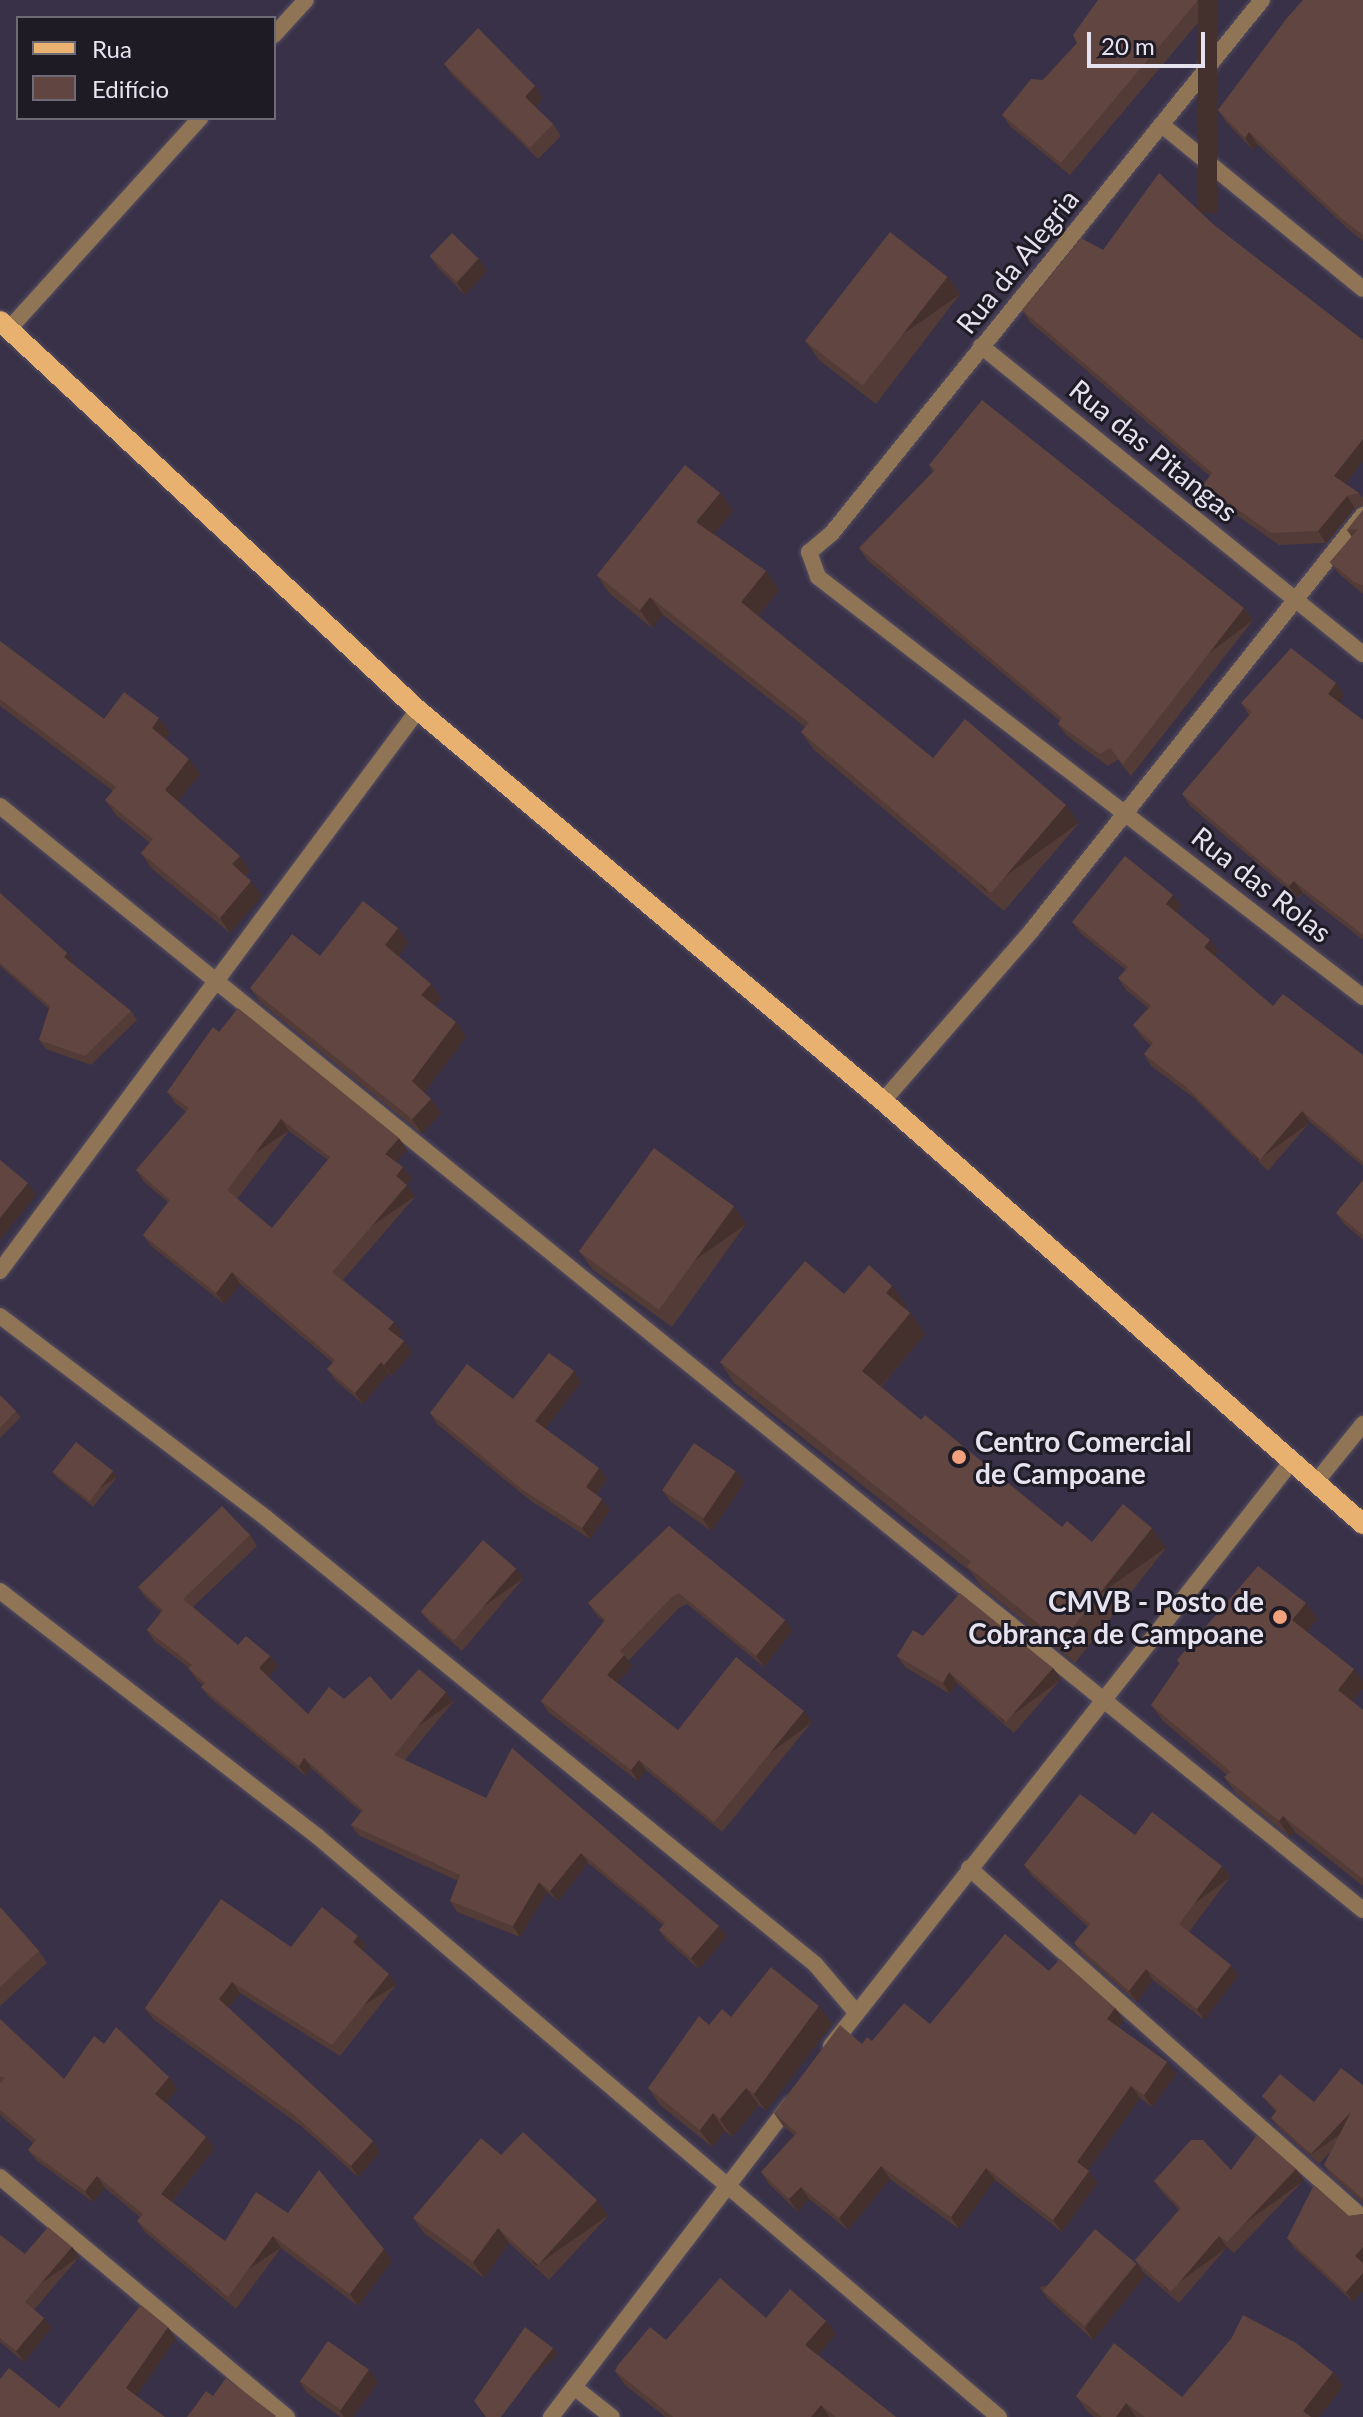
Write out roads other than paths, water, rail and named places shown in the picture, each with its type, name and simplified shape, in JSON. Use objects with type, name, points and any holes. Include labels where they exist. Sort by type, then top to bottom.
[{"type":"main road","points":[[5,325],[418,710],[883,1101],[1208,1393],[1293,1460],[1363,1524]]},
{"type":"street","points":[[276,33],[306,0]]},
{"type":"street","name":"Rua da Alegria","points":[[809,552],[832,533],[1262,0]]},
{"type":"street","points":[[5,325],[198,120]]},
{"type":"street","points":[[1162,125],[1363,289]]},
{"type":"street","name":"Rua das Pitangas","points":[[981,346],[1363,654]]},
{"type":"street","points":[[883,1101],[1128,812],[1292,598],[1363,515]]},
{"type":"street","name":"Rua das Rolas","points":[[809,552],[818,577],[1128,812],[1363,997]]},
{"type":"street","points":[[0,1271],[418,710]]},
{"type":"street","points":[[0,806],[1099,1702],[1363,1910]]},
{"type":"street","points":[[0,1316],[266,1518],[791,1944],[855,2011]]},
{"type":"street","points":[[1316,1482],[1363,1424]]},
{"type":"street","points":[[819,2062],[855,2011],[1293,1460]]},
{"type":"street","points":[[0,1591],[317,1836],[730,2183],[999,2417]]},
{"type":"street","points":[[969,1868],[1363,2218]]},
{"type":"street","points":[[551,2417],[801,2087]]},
{"type":"street","points":[[0,2177],[287,2417]]},
{"type":"street","points":[[574,2387],[612,2417]]},
{"type":"place","name":"Centro Comercial de Campoane","points":[[959,1457]]},
{"type":"place","name":"CMVB - Posto de Cobrança de Campoane","points":[[1280,1617]]}]
